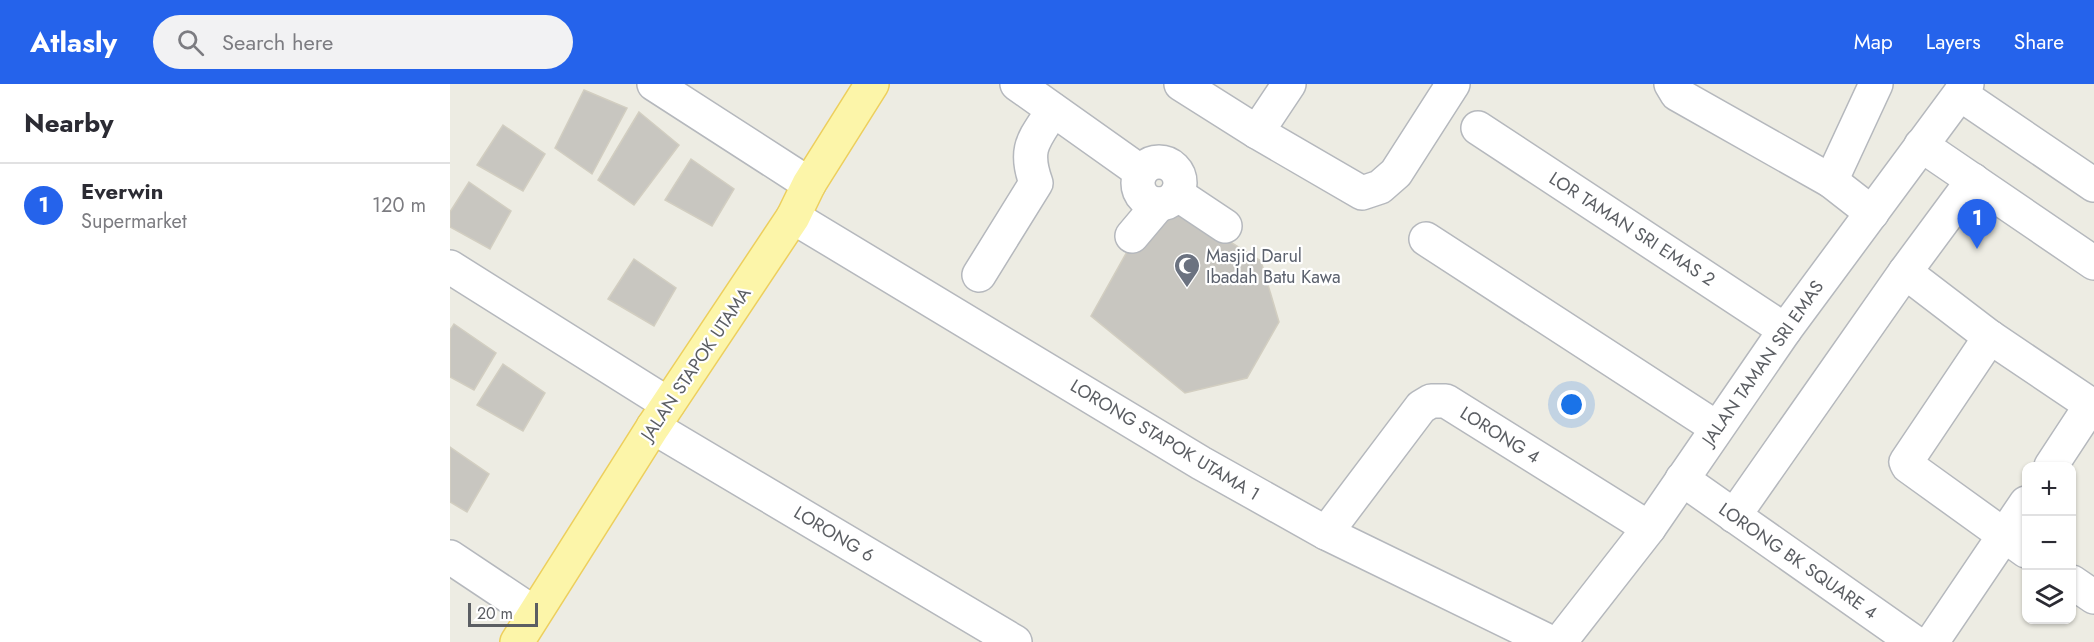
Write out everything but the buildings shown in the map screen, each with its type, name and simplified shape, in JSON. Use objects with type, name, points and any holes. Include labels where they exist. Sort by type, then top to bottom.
[{"type":"main road","name":"JALAN STAPOK UTAMA","points":[[517,642],[661,416],[793,217],[808,184],[872,84]]},
{"type":"street","points":[[654,84],[808,184]]},
{"type":"street","points":[[1017,84],[1141,172],[1138,184],[1147,200],[1168,199],[1225,226]]},
{"type":"street","points":[[1181,84],[1257,132],[1362,193],[1380,187],[1396,173],[1453,84]]},
{"type":"street","points":[[1257,132],[1289,84]]},
{"type":"street","points":[[1671,84],[1677,94],[1831,181],[1872,213]]},
{"type":"street","points":[[1831,181],[1868,87]]},
{"type":"street","points":[[1964,89],[2094,186]]},
{"type":"street","name":"JALAN TAMAN SRI EMAS","points":[[1560,642],[1649,528],[1785,330],[1964,89]]},
{"type":"street","points":[[979,275],[1036,183],[1030,166],[1030,146],[1053,110]]},
{"type":"street","name":"LOR TAMAN SRI EMAS 2","points":[[1478,128],[1785,330]]},
{"type":"street","points":[[1921,146],[2094,263]]},
{"type":"street","points":[[1734,516],[1905,272],[1973,180]]},
{"type":"street","points":[[1132,236],[1168,199]]},
{"type":"street","name":"LORONG STAPOK UTAMA 1","points":[[793,217],[1201,463],[1326,533],[1550,642]]},
{"type":"street","points":[[1426,239],[1717,428]]},
{"type":"street","name":"LORONG 6","points":[[450,267],[661,416],[1015,642]]},
{"type":"street","points":[[1905,272],[1990,337],[2093,406],[2054,462]]},
{"type":"street","points":[[1990,337],[1906,462],[1908,466],[2016,543]]},
{"type":"street","name":"LORONG 4","points":[[1326,533],[1421,407],[1431,401],[1446,401],[1649,528]]},
{"type":"street","name":"LORONG BK SQUARE 4","points":[[1682,479],[1914,642]]},
{"type":"street","points":[[1932,642],[2016,543],[2023,516]]},
{"type":"street","points":[[450,557],[534,614]]},
{"type":"street","points":[[2076,585],[2094,597]]},
{"type":"place","name":"Everwin","points":[[1977,249]]},
{"type":"place","name":"Masjid Darul Ibadah Batu Kawa","points":[[1187,289]]}]
